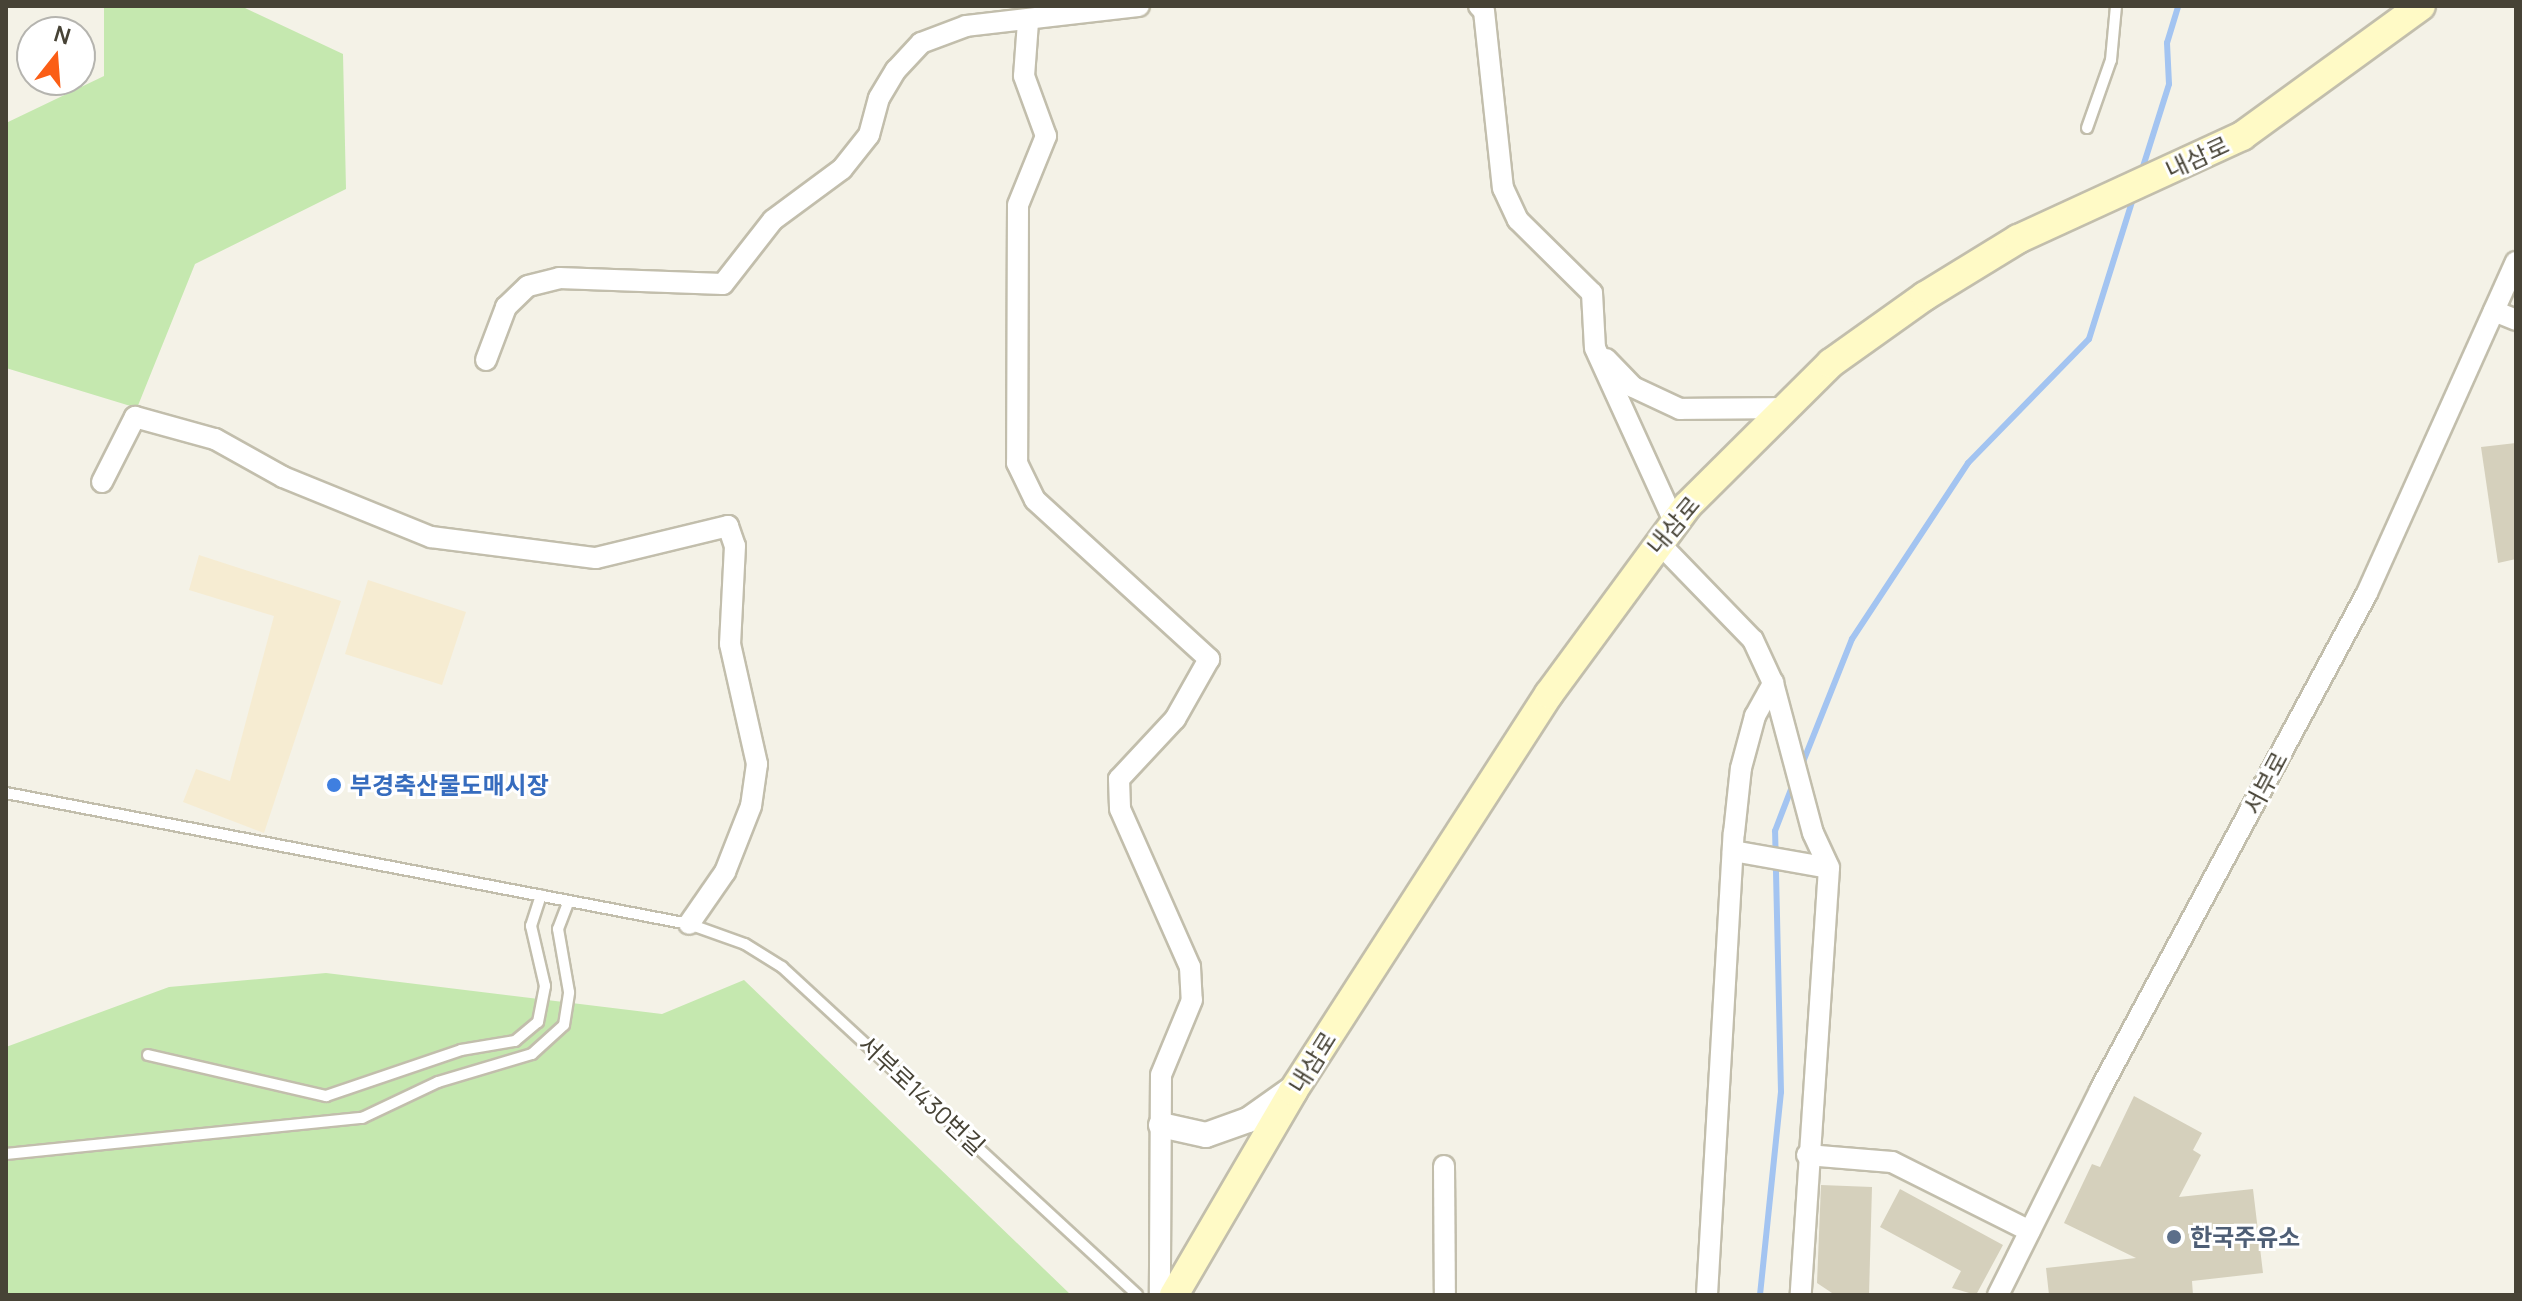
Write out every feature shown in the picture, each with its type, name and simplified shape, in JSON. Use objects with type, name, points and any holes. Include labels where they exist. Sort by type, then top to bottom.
[{"type":"main road","name":"내삼로","points":[[1174,1295],[1296,1087],[1549,694],[1666,532],[1785,408],[1831,363],[2018,239],[2242,136],[2421,6]]},
{"type":"street","points":[[486,360],[506,307],[528,286],[559,278],[723,284],[773,220],[842,169],[869,135],[879,98],[896,70],[921,43],[966,26],[1028,22],[1139,6]]},
{"type":"street","points":[[1479,6],[1484,11],[1503,188],[1518,220],[1592,293],[1595,348],[1666,532],[1753,640],[1773,683],[1785,738],[1822,867],[1801,1295]]},
{"type":"street","points":[[1028,22],[1024,76],[1046,136],[1018,205],[1017,463],[1035,500],[1209,659],[1175,719],[1119,779],[1120,809],[1190,967],[1192,1000],[1161,1075],[1160,1295]]},
{"type":"street","name":"서부로","points":[[1998,1295],[2367,593],[2516,262]]},
{"type":"street","points":[[2494,311],[2516,320]]},
{"type":"street","points":[[1595,348],[1633,387],[1680,409],[1785,408]]},
{"type":"street","points":[[102,482],[135,417],[215,439],[283,477],[431,537],[596,558],[728,526],[735,546],[730,644],[757,764],[751,806],[725,872],[689,924]]},
{"type":"street","points":[[1707,1295],[1733,851],[1741,768],[1755,716],[1773,683]]},
{"type":"street","points":[[1733,851],[1822,867]]},
{"type":"street","points":[[1161,1125],[1206,1135],[1248,1120],[1296,1087]]},
{"type":"street","points":[[1807,1155],[1892,1162],[2030,1231]]},
{"type":"street","points":[[1444,1166],[1445,1295]]},
{"type":"lane","points":[[2087,128],[2111,60],[2116,6]]},
{"type":"lane","name":"서부로1430번길","points":[[6,793],[689,924],[745,944],[782,967],[1137,1295]]},
{"type":"lane","points":[[148,1055],[326,1096],[461,1050],[515,1041],[538,1022],[545,986],[531,926],[541,896]]},
{"type":"lane","points":[[6,1154],[362,1118],[438,1082],[532,1054],[564,1025],[569,992],[558,929],[569,901]]},
{"type":"shaded area","points":[[199,555],[341,601],[264,833],[183,802],[196,769],[230,781],[274,616],[189,590]]},
{"type":"shaded area","points":[[368,580],[466,612],[442,685],[345,654]]},
{"type":"green space","points":[[104,6],[245,8],[343,54],[346,189],[195,264],[137,408],[6,368],[6,123],[62,96],[96,96],[96,80],[104,76]]},
{"type":"green space","points":[[326,973],[662,1014],[744,980],[1071,1295],[6,1295],[6,1047],[169,987]]},
{"type":"building","points":[[2516,443],[2516,559],[2498,563],[2481,447]]},
{"type":"building","points":[[2134,1096],[2202,1133],[2193,1150],[2201,1155],[2179,1197],[2253,1189],[2263,1273],[2192,1281],[2193,1295],[2049,1295],[2046,1268],[2136,1258],[2064,1223],[2092,1164],[2100,1167]]},
{"type":"building","points":[[1821,1185],[1872,1187],[1869,1295],[1835,1295],[1817,1283]]},
{"type":"building","points":[[1900,1189],[2003,1245],[1976,1295],[1952,1288],[1961,1271],[1880,1227]]},
{"type":"waterway","points":[[2141,173],[2169,84],[2167,43],[2178,6]]},
{"type":"waterway","points":[[1801,767],[1852,639],[1968,463],[2089,339],[2134,195]]},
{"type":"waterway","points":[[1760,1295],[1781,1092],[1775,831],[1793,784]]},
{"type":"place","name":"부경축산물도매시장","points":[[334,785]]},
{"type":"place","name":"한국주유소","points":[[2174,1237]]}]
